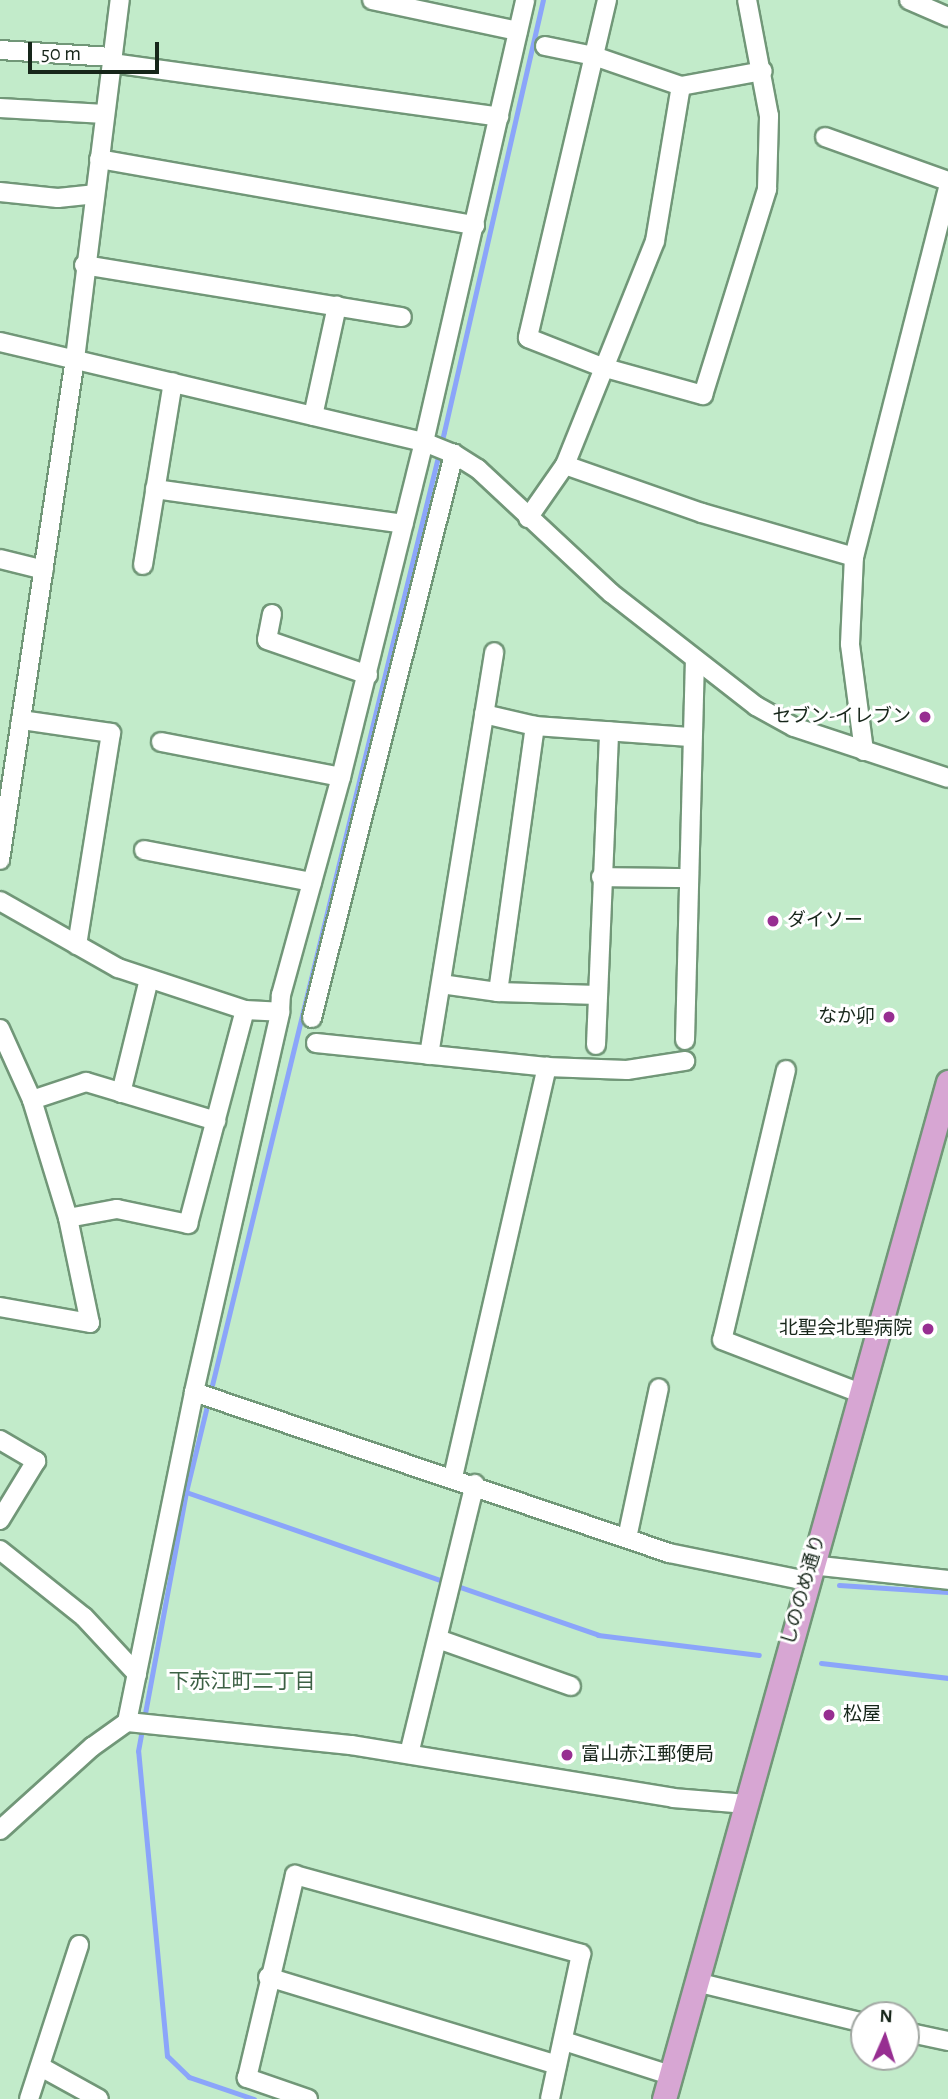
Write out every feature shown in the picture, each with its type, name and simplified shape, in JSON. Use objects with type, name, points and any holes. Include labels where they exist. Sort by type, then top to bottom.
[{"type":"main road","name":"しののめ通り","points":[[664,2099],[948,1082]]},
{"type":"street","points":[[0,860],[75,359],[84,265],[120,0]]},
{"type":"street","points":[[372,0],[518,31]]},
{"type":"street","points":[[138,1723],[137,1674],[280,1012],[281,995],[341,777],[404,524],[427,444],[525,0]]},
{"type":"street","points":[[607,0],[528,338],[603,367],[703,395],[767,190],[769,116],[763,71],[747,0]]},
{"type":"street","points":[[909,0],[948,17]]},
{"type":"street","points":[[545,46],[594,56],[681,86],[763,71]]},
{"type":"street","points":[[0,50],[112,60],[499,117]]},
{"type":"street","points":[[528,518],[565,465],[655,241],[681,86]]},
{"type":"street","points":[[0,108],[105,114]]},
{"type":"street","points":[[825,136],[948,181]]},
{"type":"street","points":[[99,159],[475,225]]},
{"type":"street","points":[[864,751],[850,644],[854,557],[948,188]]},
{"type":"street","points":[[0,192],[58,198],[94,194]]},
{"type":"street","points":[[84,265],[402,317]]},
{"type":"street","points":[[313,416],[337,306]]},
{"type":"street","points":[[0,342],[427,444],[451,453],[478,470],[528,518],[695,660],[755,706],[794,727],[948,778]]},
{"type":"street","points":[[143,565],[173,382]]},
{"type":"street","points":[[312,1018],[451,453]]},
{"type":"street","points":[[565,465],[702,513],[854,557]]},
{"type":"street","points":[[155,489],[404,524]]},
{"type":"street","points":[[0,559],[44,570]]},
{"type":"street","points":[[272,614],[267,640],[368,675]]},
{"type":"street","points":[[429,1055],[494,652]]},
{"type":"street","points":[[685,1040],[690,737],[695,660]]},
{"type":"street","points":[[484,714],[535,726],[690,737]]},
{"type":"street","points":[[21,720],[111,733],[77,945]]},
{"type":"street","points":[[498,992],[535,726]]},
{"type":"street","points":[[596,1045],[609,731]]},
{"type":"street","points":[[161,742],[341,777]]},
{"type":"street","points":[[144,850],[312,882]]},
{"type":"street","points":[[601,877],[688,878]]},
{"type":"street","points":[[0,901],[77,945],[149,979],[245,1010],[280,1012]]},
{"type":"street","points":[[121,1093],[149,979]]},
{"type":"street","points":[[441,984],[498,992],[598,995]]},
{"type":"street","points":[[68,1218],[117,1209],[188,1224],[245,1010]]},
{"type":"street","points":[[0,1029],[32,1100],[68,1218],[90,1323],[0,1307]]},
{"type":"street","points":[[316,1043],[547,1067],[627,1070],[685,1061]]},
{"type":"street","points":[[453,1477],[547,1067]]},
{"type":"street","points":[[786,1070],[722,1340],[860,1393]]},
{"type":"street","points":[[32,1100],[86,1082],[216,1121]]},
{"type":"street","points":[[626,1538],[659,1388]]},
{"type":"street","points":[[197,1393],[475,1484],[669,1553],[809,1573],[948,1580]]},
{"type":"street","points":[[0,1440],[36,1461],[0,1520]]},
{"type":"street","points":[[410,1754],[475,1484]]},
{"type":"street","points":[[0,1550],[85,1617],[137,1674]]},
{"type":"street","points":[[438,1639],[571,1686]]},
{"type":"street","points":[[0,1830],[92,1746],[138,1723],[410,1754],[673,1798],[747,1804]]},
{"type":"street","points":[[308,2099],[247,2078],[268,1977],[295,1875],[581,1955],[550,2099]]},
{"type":"street","points":[[29,2099],[79,1945]]},
{"type":"street","points":[[268,1977],[557,2065]]},
{"type":"street","points":[[696,1983],[850,2020]]},
{"type":"street","points":[[920,2035],[948,2040]]},
{"type":"street","points":[[564,2041],[670,2075]]},
{"type":"street","points":[[41,2067],[99,2099]]},
{"type":"waterway","points":[[254,2099],[189,2077],[167,2056],[138,1751],[186,1492],[444,432],[543,0]]},
{"type":"waterway","points":[[186,1492],[598,1635],[759,1655]]},
{"type":"waterway","points":[[839,1585],[948,1592]]},
{"type":"waterway","points":[[821,1663],[948,1678]]},
{"type":"place","name":"セブン-イレブン","points":[[925,717]]},
{"type":"place","name":"ダイソー","points":[[773,921]]},
{"type":"place","name":"なか卯","points":[[889,1017]]},
{"type":"place","name":"北聖会北聖病院","points":[[928,1329]]},
{"type":"place","name":"松屋","points":[[829,1715]]},
{"type":"place","name":"富山赤江郵便局","points":[[567,1755]]},
{"type":"district","name":"下赤江町二丁目","points":[[242,1682]]}]
